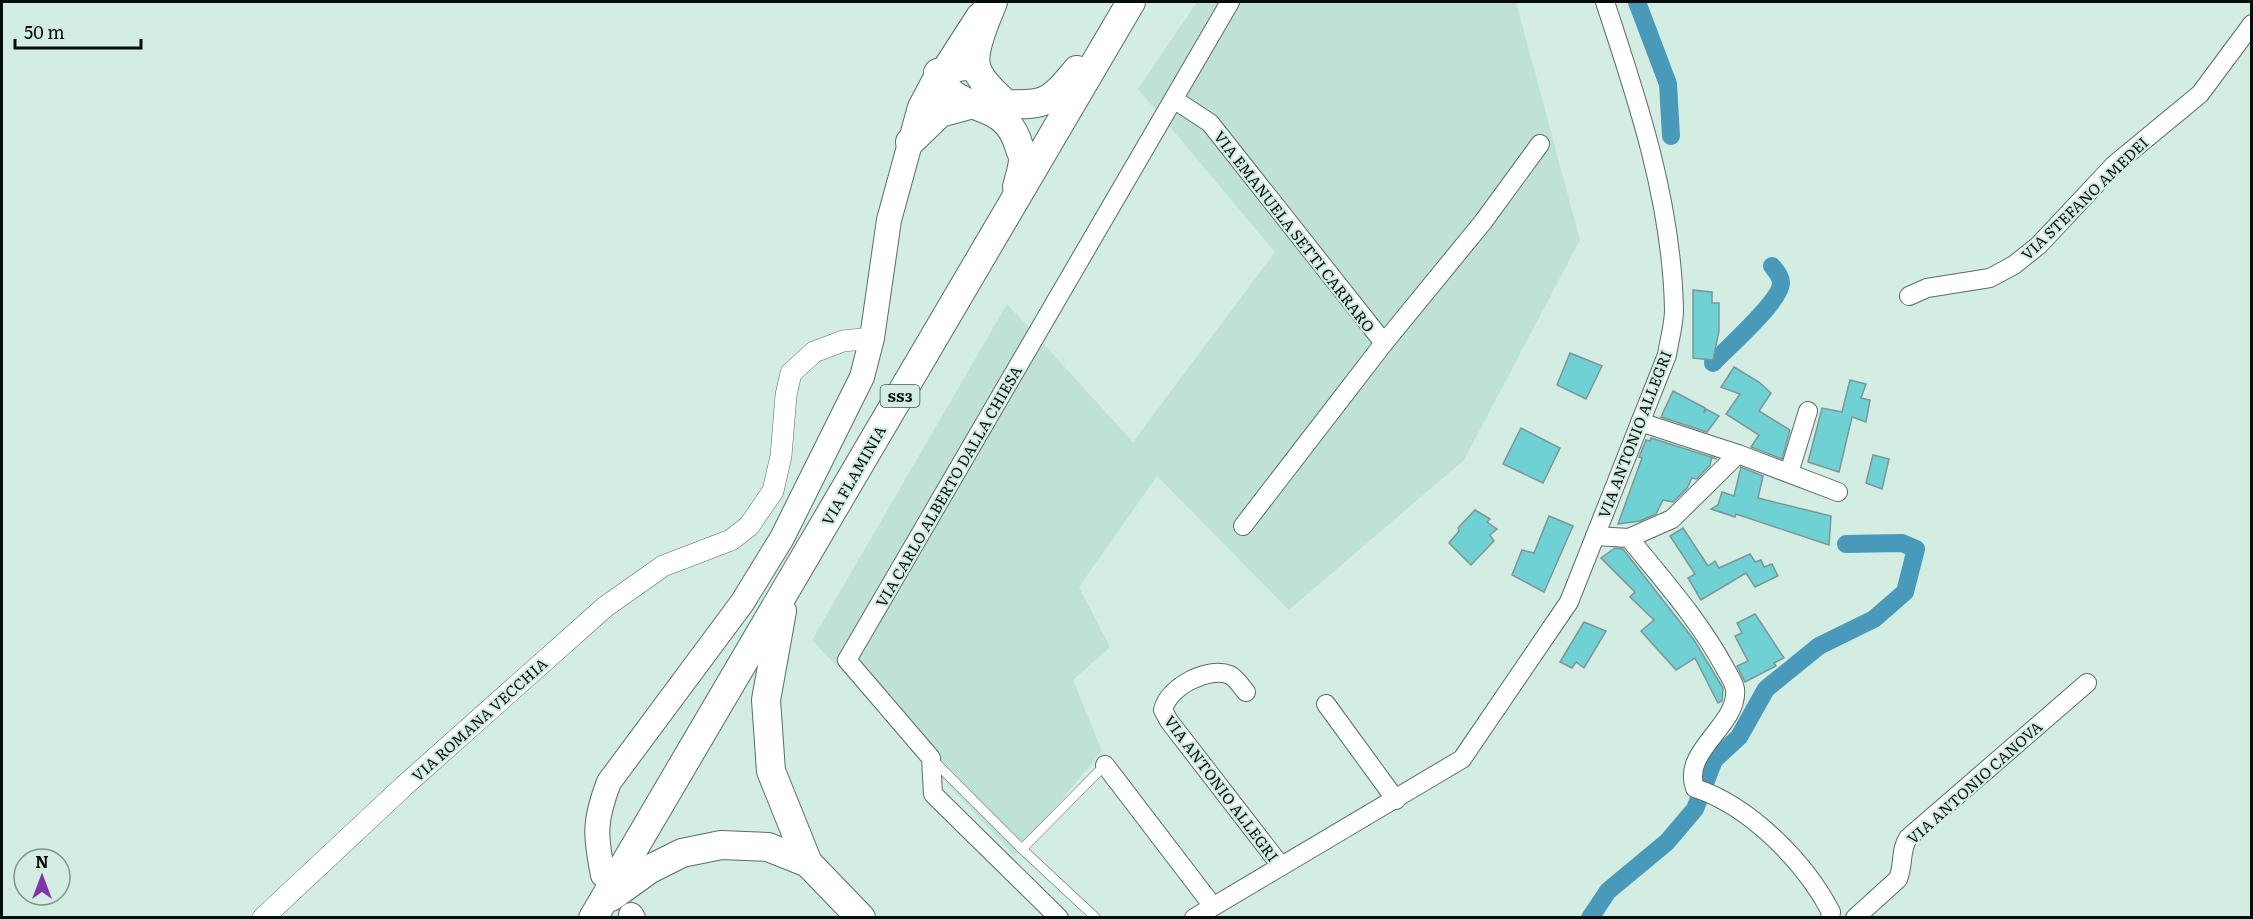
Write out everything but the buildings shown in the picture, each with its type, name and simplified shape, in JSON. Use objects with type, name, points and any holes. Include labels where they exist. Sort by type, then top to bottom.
[{"type":"highway","points":[[992,2],[979,38],[976,67],[991,91],[1005,104],[1033,105],[1055,96],[1080,67],[1106,45]]},
{"type":"highway","name":"VIA FLAMINIA","points":[[597,910],[1131,2]]},
{"type":"highway","points":[[976,67],[962,66],[938,73],[942,86],[955,98],[1006,119],[1016,136],[1023,159],[1014,200]]},
{"type":"highway","points":[[910,142],[940,113],[973,104]]},
{"type":"highway","points":[[785,592],[766,700],[771,771],[808,863],[861,918]]},
{"type":"highway","points":[[597,910],[650,869],[682,853],[721,845],[768,847],[808,863]]},
{"type":"main road","points":[[603,875],[596,841],[597,812],[609,782],[724,629],[782,538],[862,376],[872,338],[889,220],[920,107],[938,73]]},
{"type":"street","points":[[938,73],[976,14],[992,2]]},
{"type":"street","name":"VIA CARLO ALBERTO DALLA CHIESA","points":[[931,758],[846,660],[1175,100],[1230,2]]},
{"type":"street","name":"VIA ANTONIO ALLEGRI","points":[[1194,918],[1212,905],[1396,800],[1462,759],[1569,602],[1667,355],[1674,312],[1669,248],[1654,160],[1605,2]]},
{"type":"street","name":"VIA STEFANO AMEDEI","points":[[1909,296],[1927,288],[1990,278],[2014,265],[2039,245],[2114,165],[2200,94],[2252,24]]},
{"type":"street","name":"VIA EMANUELA SETTI CARRARO","points":[[1175,100],[1210,123],[1384,343]]},
{"type":"street","name":"VIA EMANUELA SETTI CARRARO","points":[[1243,526],[1384,343],[1483,222],[1540,144]]},
{"type":"street","name":"VIA ROMANA VECCHIA","points":[[264,918],[404,786],[605,607],[663,566],[731,540],[749,526],[773,490],[781,456],[786,395],[791,374],[814,352],[843,342],[872,338]]},
{"type":"street","points":[[1789,473],[1808,411]]},
{"type":"street","points":[[1640,422],[1738,454],[1838,492]]},
{"type":"street","points":[[1595,536],[1629,538],[1672,519],[1738,454]]},
{"type":"street","points":[[1629,538],[1708,636],[1735,687],[1734,702],[1695,765],[1692,779],[1695,788],[1714,794],[1751,816],[1778,842],[1824,898],[1834,916]]},
{"type":"street","name":"VIA ANTONIO ALLEGRI","points":[[1246,692],[1233,676],[1218,672],[1200,675],[1170,695],[1163,710],[1169,721],[1281,866]]},
{"type":"street","name":"VIA ANTONIO CANOVA","points":[[1855,918],[1898,879],[1902,870],[1903,846],[1908,838],[2087,683]]},
{"type":"street","points":[[1326,704],[1396,800]]},
{"type":"street","points":[[931,758],[933,794],[1059,918]]},
{"type":"street","points":[[1106,765],[1212,905]]},
{"type":"lane","name":"VIA CARLO ALBERTO DALLA CHIESA","points":[[931,758],[1022,849],[1096,918]]},
{"type":"lane","points":[[1022,849],[1106,765]]},
{"type":"shaded area","points":[[1197,2],[1516,2],[1580,240],[1464,460],[1289,610],[1157,476],[1079,587],[1110,647],[1073,680],[1102,751],[1015,856],[812,640],[1007,304],[1133,442],[1275,252],[1138,89]]},
{"type":"waterway","points":[[1637,2],[1668,84],[1671,136]]},
{"type":"waterway","points":[[1713,363],[1741,336],[1779,291],[1780,278],[1772,266]]},
{"type":"waterway","points":[[1590,918],[1608,891],[1667,842],[1695,809],[1714,760],[1739,737],[1766,689],[1819,646],[1874,619],[1905,592],[1916,549],[1902,543],[1846,544]]}]
